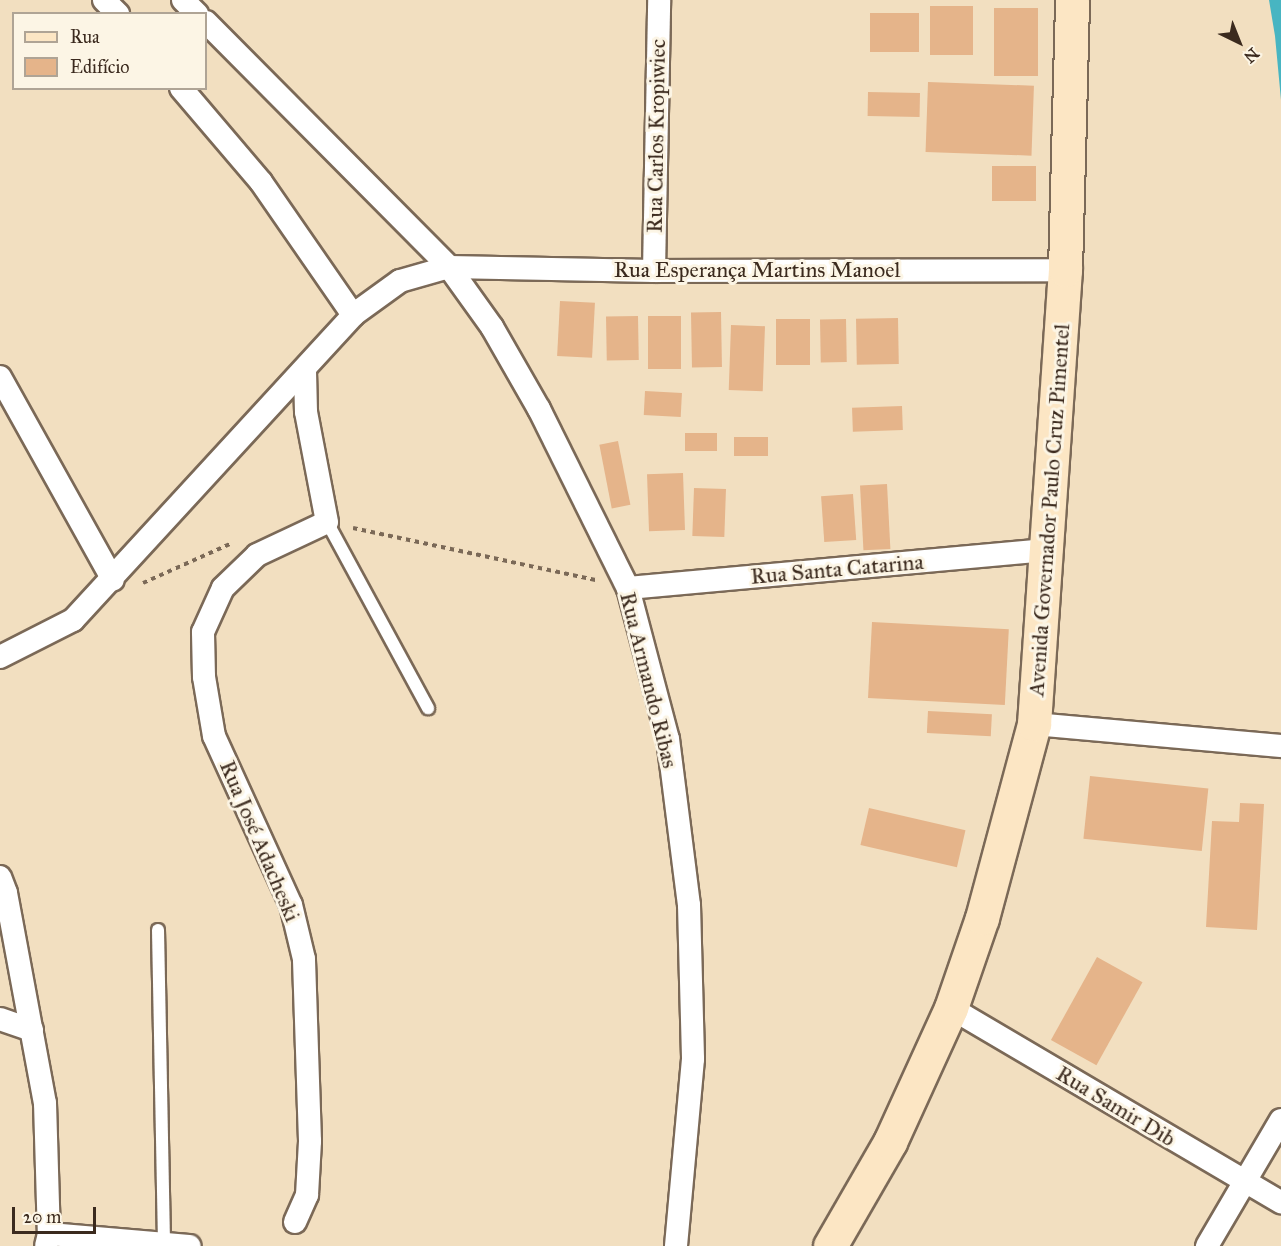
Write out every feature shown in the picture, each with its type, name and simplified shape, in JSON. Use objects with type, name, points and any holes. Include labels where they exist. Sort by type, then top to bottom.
[{"type":"street","points":[[104,0],[119,12]]},
{"type":"street","points":[[183,0],[195,12]]},
{"type":"street","name":"Rua Carlos Kropiwiec","points":[[654,271],[659,0]]},
{"type":"street","name":"Avenida Governador Paulo Cruz Pimentel","points":[[830,1246],[890,1142],[951,1008],[985,907],[1034,723],[1065,270],[1072,0]]},
{"type":"street","name":"Rua Armando Ribas","points":[[207,23],[449,267],[492,327],[539,409],[628,588],[668,739],[689,905],[693,1059],[676,1246]]},
{"type":"street","points":[[183,90],[261,182],[353,315]]},
{"type":"street","name":"Rua Esperança Martins Manoel","points":[[0,657],[73,620],[113,580],[353,315],[400,281],[449,267],[654,271],[1065,270]]},
{"type":"street","points":[[305,370],[306,412],[327,522]]},
{"type":"street","points":[[0,377],[113,580]]},
{"type":"street","name":"Rua José Adacheski","points":[[295,1222],[307,1195],[310,1141],[304,959],[291,905],[214,736],[204,677],[202,632],[223,588],[257,555],[327,522]]},
{"type":"street","name":"Rua Santa Catarina","points":[[628,588],[1046,550]]},
{"type":"street","points":[[1034,723],[1281,746]]},
{"type":"street","points":[[0,877],[6,893],[45,1103],[47,1240],[164,1242],[189,1246]]},
{"type":"street","name":"Rua Samir Dib","points":[[951,1008],[1281,1202]]},
{"type":"street","points":[[0,1019],[32,1030]]},
{"type":"street","points":[[1207,1246],[1281,1120]]},
{"type":"lane","points":[[327,522],[428,708]]},
{"type":"lane","points":[[158,930],[164,1242]]},
{"type":"water","points":[[1269,0],[1281,0],[1281,100],[1275,36]]},
{"type":"building","points":[[930,6],[973,6],[973,55],[930,55]]},
{"type":"building","points":[[994,8],[1038,8],[1038,76],[994,76]]},
{"type":"building","points":[[870,13],[919,13],[919,52],[870,52]]},
{"type":"building","points":[[928,82],[1034,86],[1031,156],[926,152]]},
{"type":"building","points":[[868,92],[920,93],[920,117],[868,116]]},
{"type":"building","points":[[992,166],[1036,166],[1036,201],[992,201]]},
{"type":"building","points":[[560,301],[595,303],[592,358],[557,356]]},
{"type":"building","points":[[721,312],[722,367],[692,368],[691,313]]},
{"type":"building","points":[[638,316],[639,360],[607,361],[606,317]]},
{"type":"building","points":[[648,316],[681,316],[681,369],[648,369]]},
{"type":"building","points":[[898,318],[899,364],[857,365],[856,319]]},
{"type":"building","points":[[776,319],[810,319],[810,365],[776,365]]},
{"type":"building","points":[[820,319],[846,319],[847,362],[821,362]]},
{"type":"building","points":[[731,325],[765,326],[763,391],[729,390]]},
{"type":"building","points":[[645,391],[682,393],[681,417],[644,415]]},
{"type":"building","points":[[902,406],[903,430],[853,432],[852,408]]},
{"type":"building","points":[[685,433],[717,433],[717,451],[685,451]]},
{"type":"building","points":[[734,437],[768,437],[768,456],[734,456]]},
{"type":"building","points":[[618,441],[630,505],[612,508],[599,445]]},
{"type":"building","points":[[683,473],[685,530],[649,531],[647,474]]},
{"type":"building","points":[[887,484],[890,549],[863,550],[860,485]]},
{"type":"building","points":[[694,488],[726,489],[724,537],[692,536]]},
{"type":"building","points":[[853,494],[856,540],[824,542],[821,496]]},
{"type":"building","points":[[872,622],[1009,629],[1005,705],[868,698]]},
{"type":"building","points":[[928,711],[992,714],[991,736],[927,733]]},
{"type":"building","points":[[1090,776],[1208,788],[1202,851],[1083,839]]},
{"type":"building","points":[[1240,803],[1264,804],[1257,930],[1206,927],[1212,821],[1239,822]]},
{"type":"building","points":[[869,808],[965,830],[957,867],[860,845]]},
{"type":"building","points":[[1097,957],[1142,982],[1096,1065],[1051,1040]]}]
